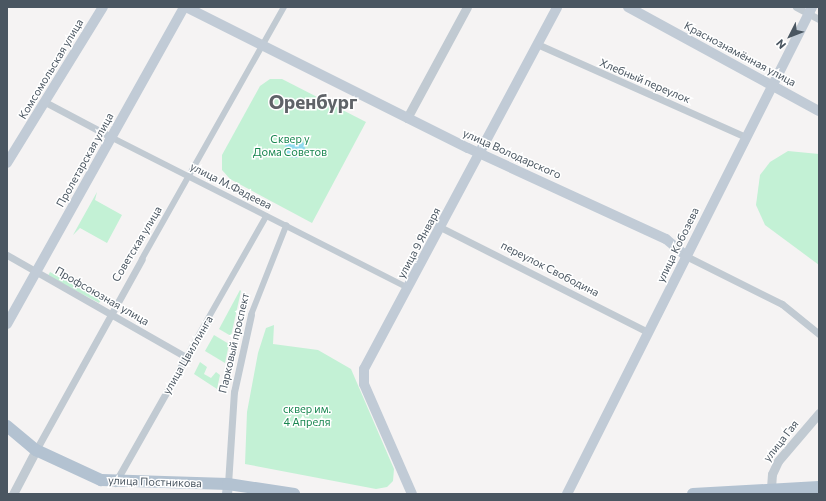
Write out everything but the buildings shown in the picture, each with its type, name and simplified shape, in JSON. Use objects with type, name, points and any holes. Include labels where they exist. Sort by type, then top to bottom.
[{"type":"main road","name":"Комсомольская улица","points":[[7,163],[103,7]]},
{"type":"main road","name":"улица Володарского","points":[[185,7],[407,118],[666,239],[686,256]]},
{"type":"main road","name":"Пролетарская улица","points":[[7,324],[185,7]]},
{"type":"main road","name":"улица 9 Января","points":[[412,494],[364,384],[364,369],[557,7]]},
{"type":"main road","name":"Краснознамённая улица","points":[[628,7],[772,84],[819,111]]},
{"type":"main road","name":"улица Кобозева","points":[[567,494],[744,136],[810,10]]},
{"type":"main road","name":"улица Постникова","points":[[7,426],[36,450],[100,480],[113,488],[227,489],[294,494]]},
{"type":"main road","points":[[693,494],[772,491],[819,487]]},
{"type":"street","name":"Советская улица","points":[[13,494],[142,259],[190,178],[284,7]]},
{"type":"street","points":[[407,118],[468,7]]},
{"type":"street","points":[[796,7],[810,10],[819,19]]},
{"type":"street","name":"Хлебный переулок","points":[[537,44],[744,136]]},
{"type":"street","name":"улица М.Фадеева","points":[[45,102],[190,178],[408,288]]},
{"type":"street","name":"улица Цвиллинга","points":[[113,488],[266,216]]},
{"type":"street","name":"Парковый проспект","points":[[227,489],[234,392],[251,315],[286,226]]},
{"type":"street","name":"переулок Свободина","points":[[440,227],[648,332]]},
{"type":"street","name":"Профсоюзная улица","points":[[7,254],[186,356]]},
{"type":"street","name":"улица Володарского","points":[[686,256],[782,304],[819,334]]},
{"type":"street","name":"улица Гая","points":[[772,491],[772,474],[778,461],[819,413]]},
{"type":"green space","name":"Сквер у Дома Советов","points":[[270,79],[282,79],[366,122],[312,223],[230,179],[222,170],[222,155],[260,86]]},
{"type":"green space","points":[[788,151],[819,154],[819,265],[765,225],[756,205],[760,175],[770,162]]},
{"type":"green space","points":[[97,192],[95,200],[122,215],[107,243],[80,228],[73,235]]},
{"type":"green space","points":[[50,272],[101,300],[99,303],[48,276]]},
{"type":"green space","points":[[240,290],[241,291],[231,336],[219,329]]},
{"type":"green space","name":"сквер им. 4 Апреля","points":[[274,325],[273,344],[318,350],[351,369],[394,469],[393,481],[387,487],[376,489],[245,464],[247,412],[258,353],[266,328]]},
{"type":"green space","points":[[214,335],[229,344],[225,363],[205,351]]},
{"type":"green space","points":[[200,362],[207,367],[204,374],[211,378],[216,372],[220,375],[217,389],[194,374]]},
{"type":"water","points":[[295,138],[302,141],[305,148],[302,155],[295,158],[288,155],[285,148],[288,141]]},
{"type":"district","name":"Оренбург","points":[[313,102]]}]
